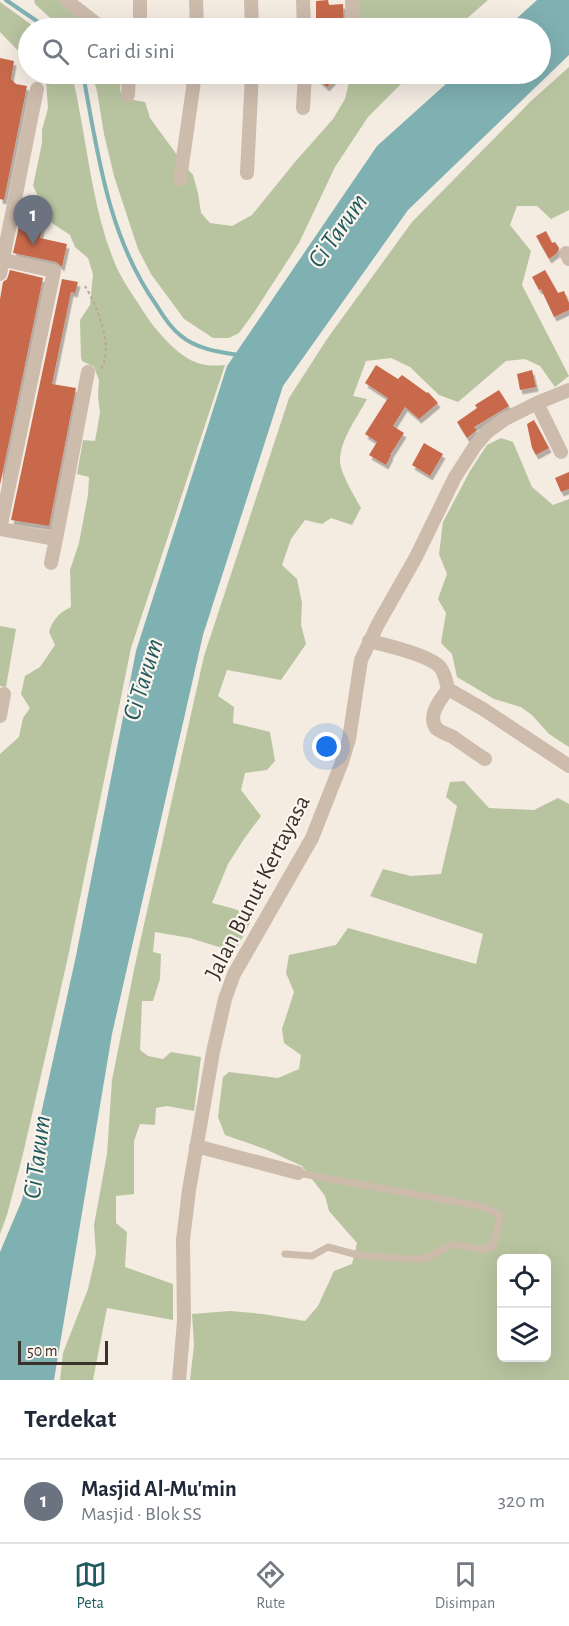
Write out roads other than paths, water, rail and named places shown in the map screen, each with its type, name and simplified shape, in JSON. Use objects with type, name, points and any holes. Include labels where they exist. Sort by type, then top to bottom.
[{"type":"street","points":[[66,0],[89,18]]},
{"type":"street","points":[[140,0],[140,18]]},
{"type":"street","points":[[196,0],[197,18]]},
{"type":"street","points":[[251,0],[252,18]]},
{"type":"street","points":[[303,0],[304,18]]},
{"type":"street","points":[[352,0],[353,18]]},
{"type":"street","points":[[128,95],[129,84]]},
{"type":"street","points":[[180,179],[194,84]]},
{"type":"street","points":[[247,173],[251,84]]},
{"type":"street","points":[[303,108],[304,84]]},
{"type":"street","points":[[0,274],[38,89]]},
{"type":"street","points":[[2,260],[54,271],[0,529],[56,539]]},
{"type":"street","points":[[51,563],[87,379]]},
{"type":"street","name":"Jalan Bunut Kertayasa","points":[[179,1380],[184,1321],[183,1240],[196,1146],[213,1052],[225,999],[234,974],[312,838],[349,739],[361,660],[456,477],[475,446],[487,432],[505,419],[569,390]]},
{"type":"street","points":[[537,403],[561,452]]},
{"type":"street","points":[[369,641],[432,661],[444,674],[448,689],[483,709],[569,766]]},
{"type":"street","points":[[448,689],[435,708],[434,725],[438,730],[485,759]]},
{"type":"street","points":[[0,716],[4,694]]},
{"type":"street","points":[[196,1146],[298,1173]]},
{"type":"lane","points":[[285,1254],[312,1256],[328,1247],[358,1255],[423,1259],[453,1244],[481,1249],[493,1247],[499,1223],[500,1215],[479,1206],[298,1173]]},
{"type":"water","points":[[537,0],[569,0],[569,55],[551,72],[551,18],[517,18]]},
{"type":"water","name":"Ci Tarum","points":[[446,84],[539,84],[408,210],[283,386],[203,635],[112,1034],[54,1380],[0,1380],[0,1252],[22,1200],[76,956],[136,651],[227,366],[377,146]]},
{"type":"waterway","points":[[6,0],[32,18]]},
{"type":"waterway","points":[[85,84],[107,194],[116,224],[140,280],[173,329],[186,340],[200,347],[239,355]]},
{"type":"place","name":"Masjid Al-Mu'min","points":[[33,245]]}]
